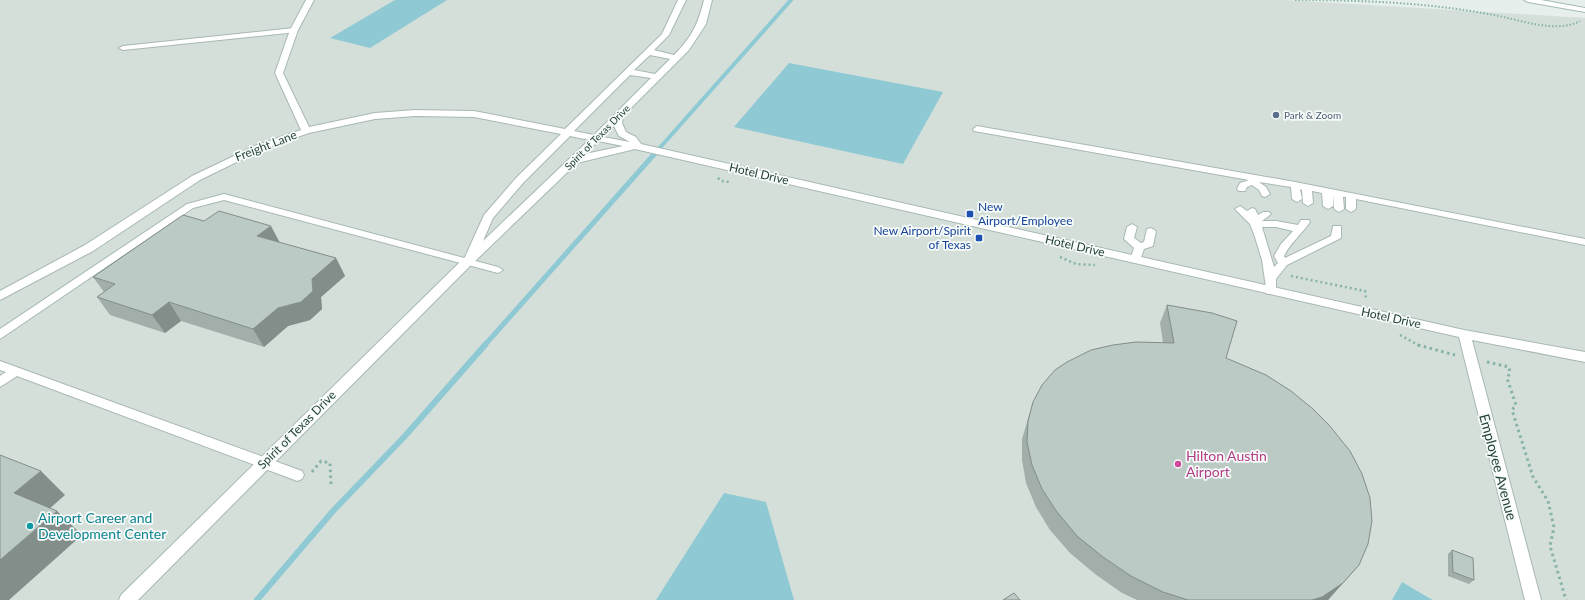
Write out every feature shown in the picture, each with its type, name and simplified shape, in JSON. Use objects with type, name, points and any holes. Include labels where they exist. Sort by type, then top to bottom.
[{"type":"street","points":[[306,131],[279,73],[294,30],[310,0]]},
{"type":"street","name":"Spirit of Texas Drive","points":[[468,261],[480,231],[488,217],[520,180],[566,132],[650,52],[665,35],[682,0]]},
{"type":"street","name":"Spirit of Texas Drive","points":[[127,600],[468,261],[574,160],[686,48],[702,24],[708,0]]},
{"type":"street","points":[[1528,0],[1585,10]]},
{"type":"street","points":[[1544,0],[1585,2]]},
{"type":"street","points":[[650,52],[676,58]]},
{"type":"street","points":[[629,72],[657,77]]},
{"type":"street","name":"Freight Lane","points":[[0,296],[89,248],[196,178],[260,147],[306,131],[375,116],[415,113],[474,114],[566,132]]},
{"type":"street","points":[[619,116],[617,123],[622,134],[642,147]]},
{"type":"street","name":"Hotel Drive","points":[[566,132],[642,147],[1464,334],[1585,357]]},
{"type":"street","points":[[574,160],[599,152],[624,151],[642,147]]},
{"type":"street","name":"Employee Avenue","points":[[1464,334],[1533,600]]},
{"type":"lane","points":[[124,48],[294,30]]},
{"type":"lane","points":[[977,129],[1155,164],[1253,180],[1295,185],[1585,242]]},
{"type":"lane","points":[[1242,189],[1243,185],[1253,180]]},
{"type":"lane","points":[[1252,192],[1253,180]]},
{"type":"lane","points":[[1253,180],[1263,189],[1265,194]]},
{"type":"lane","points":[[1295,185],[1296,199]]},
{"type":"lane","points":[[1307,188],[1308,203]]},
{"type":"lane","points":[[1327,192],[1328,206]]},
{"type":"lane","points":[[1338,193],[1339,209]]},
{"type":"lane","points":[[1351,196],[1351,209]]},
{"type":"lane","points":[[0,335],[190,206],[206,200],[224,197],[498,270]]},
{"type":"lane","points":[[1240,209],[1255,223],[1303,226],[1284,245],[1279,256],[1283,263]]},
{"type":"lane","points":[[1252,211],[1262,241],[1271,278],[1271,291]]},
{"type":"lane","points":[[1255,223],[1266,214]]},
{"type":"lane","points":[[1132,227],[1129,239],[1139,248]]},
{"type":"lane","points":[[1271,278],[1283,263],[1318,244],[1336,238],[1337,228]]},
{"type":"lane","points":[[1135,260],[1139,248],[1149,244],[1151,231]]},
{"type":"lane","points":[[0,365],[264,464],[302,475]]},
{"type":"lane","points":[[0,382],[16,371]]},
{"type":"path","points":[[1295,0],[1347,0],[1476,10],[1533,24],[1553,26],[1575,24],[1581,20]]},
{"type":"path","points":[[1287,275],[1365,291],[1366,300]]},
{"type":"path","points":[[1499,365],[1509,367],[1510,373],[1507,378],[1516,405],[1512,410],[1533,477],[1548,500],[1554,527],[1550,540],[1550,546],[1566,600]]},
{"type":"path","points":[[302,475],[321,461],[330,463],[331,485]]},
{"type":"shaded area","points":[[0,0],[1286,0],[1585,18],[1585,600],[0,600]]},
{"type":"water","points":[[395,0],[447,0],[370,48],[330,38]]},
{"type":"water","points":[[789,63],[943,92],[903,164],[734,127]]},
{"type":"water","points":[[724,493],[766,502],[794,600],[656,600]]},
{"type":"water","points":[[1402,582],[1429,598],[1433,600],[1392,600]]},
{"type":"building","points":[[219,211],[271,226],[257,236],[336,258],[312,279],[313,291],[301,302],[278,308],[253,329],[169,302],[152,315],[97,297],[115,284],[93,277],[183,215],[204,221]]},
{"type":"building","name":"Hilton Austin Airport","points":[[1167,305],[1212,313],[1237,321],[1226,358],[1266,375],[1291,391],[1313,409],[1329,425],[1350,451],[1362,474],[1370,498],[1372,521],[1368,544],[1359,565],[1343,583],[1322,597],[1312,600],[1188,600],[1163,592],[1131,576],[1103,557],[1077,536],[1057,512],[1042,489],[1032,465],[1027,442],[1028,421],[1033,402],[1042,385],[1055,370],[1091,350],[1136,342],[1174,343]]},
{"type":"building","points":[[0,455],[41,471],[14,493],[57,511],[0,560]]},
{"type":"building","points":[[1452,550],[1473,558],[1474,580],[1453,572]]},
{"type":"building","points":[[1014,593],[1020,600],[1003,600]]},
{"type":"waterway","points":[[657,151],[791,0]]},
{"type":"waterway","points":[[484,346],[658,150]]},
{"type":"waterway","points":[[257,600],[333,511],[405,436],[485,345]]},
{"type":"place","name":"Park & Zoom","points":[[1276,115]]},
{"type":"place","name":"New Airport/Employee","points":[[970,214]]},
{"type":"place","name":"New Airport/Spirit of Texas","points":[[979,238]]},
{"type":"place","name":"Hilton Austin Airport","points":[[1178,464]]},
{"type":"place","name":"Airport Career and Development Center","points":[[30,526]]}]
